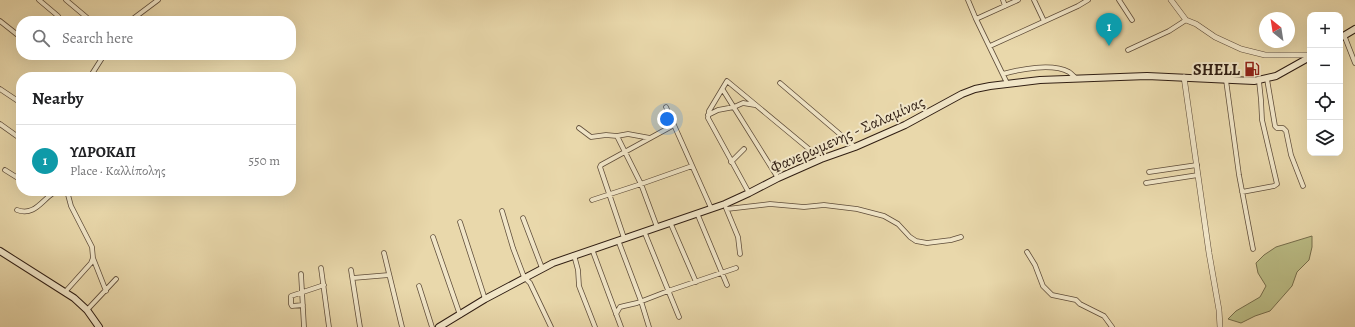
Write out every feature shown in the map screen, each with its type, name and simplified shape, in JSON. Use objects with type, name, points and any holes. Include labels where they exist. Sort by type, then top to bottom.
[{"type":"main road","points":[[1343,35],[1355,29]]},
{"type":"main road","name":"Φανερωμενης - Σαλαμίνας","points":[[439,327],[485,299],[542,268],[574,255],[711,208],[726,206],[778,178],[905,125],[962,94],[975,89],[1007,83],[1040,80],[1147,76],[1259,81],[1284,72],[1307,58]]},
{"type":"main road","points":[[0,251],[78,301],[87,310],[99,327]]},
{"type":"street","points":[[40,0],[58,16]]},
{"type":"street","points":[[66,0],[85,16]]},
{"type":"street","points":[[136,16],[157,0]]},
{"type":"street","points":[[968,0],[1007,83]]},
{"type":"street","points":[[1003,0],[1006,6]]},
{"type":"street","points":[[976,19],[1018,0]]},
{"type":"street","points":[[1034,0],[1044,21]]},
{"type":"street","points":[[990,46],[1088,0]]},
{"type":"street","points":[[1119,0],[1132,20]]},
{"type":"street","points":[[1171,0],[1186,20],[1196,24],[1215,37],[1248,52],[1264,55],[1307,56]]},
{"type":"street","points":[[1128,50],[1169,31],[1186,20]]},
{"type":"street","points":[[0,21],[16,34]]},
{"type":"street","points":[[1343,38],[1355,64]]},
{"type":"street","points":[[93,72],[101,60]]},
{"type":"street","points":[[1002,74],[1023,69],[1054,68],[1069,72],[1077,79]]},
{"type":"street","points":[[1184,77],[1196,166],[1219,310],[1220,327]]},
{"type":"street","points":[[1267,79],[1275,126],[1277,128],[1283,128],[1286,131],[1291,155],[1303,186]]},
{"type":"street","points":[[1226,80],[1234,145],[1253,249]]},
{"type":"street","points":[[749,193],[711,126],[708,118],[708,115],[727,81],[821,159]]},
{"type":"street","points":[[1242,192],[1274,186],[1277,184],[1262,120],[1262,100],[1259,81]]},
{"type":"street","points":[[780,83],[855,147]]},
{"type":"street","points":[[0,89],[16,99]]},
{"type":"street","points":[[723,90],[778,178]]},
{"type":"street","points":[[708,115],[718,110],[734,107],[743,103],[755,105]]},
{"type":"street","points":[[666,107],[711,208]]},
{"type":"street","points":[[0,124],[16,135]]},
{"type":"street","points":[[649,327],[621,239],[610,194],[600,167],[601,165],[674,125]]},
{"type":"street","points":[[579,128],[591,137],[630,134],[650,138]]},
{"type":"street","points":[[617,136],[641,184],[657,227]]},
{"type":"street","points":[[731,162],[744,149]]},
{"type":"street","points":[[592,200],[692,166]]},
{"type":"street","points":[[1149,172],[1196,166]]},
{"type":"street","points":[[5,170],[16,177]]},
{"type":"street","points":[[1146,183],[1198,175]]},
{"type":"street","points":[[17,210],[22,212],[31,210],[51,196]]},
{"type":"street","points":[[68,196],[71,206],[92,247],[93,258],[106,291]]},
{"type":"street","points":[[740,254],[738,237],[726,206],[770,204],[804,207],[824,205],[857,209],[884,216],[898,224],[910,237],[916,241],[927,243],[961,238]]},
{"type":"street","points":[[502,211],[513,248],[524,277],[530,283],[551,327]]},
{"type":"street","points":[[697,213],[727,285]]},
{"type":"street","points":[[523,218],[542,268]]},
{"type":"street","points":[[460,222],[485,299]]},
{"type":"street","points":[[670,222],[696,282]]},
{"type":"street","points":[[644,231],[679,317]]},
{"type":"street","points":[[432,237],[460,315]]},
{"type":"street","points":[[592,249],[621,327]]},
{"type":"street","points":[[1027,252],[1035,266],[1043,286],[1048,292],[1052,295],[1076,300],[1080,304],[1104,316],[1112,327]]},
{"type":"street","points":[[384,253],[402,327]]},
{"type":"street","points":[[574,255],[578,270],[579,286],[595,327]]},
{"type":"street","points":[[65,292],[91,263],[93,258]]},
{"type":"street","points":[[321,268],[329,327]]},
{"type":"street","points":[[616,314],[620,307],[736,268]]},
{"type":"street","points":[[351,270],[360,327]]},
{"type":"street","points":[[301,274],[304,327]]},
{"type":"street","points":[[352,278],[389,275]]},
{"type":"street","points":[[87,310],[116,279]]},
{"type":"street","points":[[303,305],[292,306],[291,299],[293,295],[324,284]]},
{"type":"street","points":[[419,286],[432,327]]},
{"type":"green space","points":[[1312,236],[1312,247],[1309,260],[1297,272],[1292,286],[1270,311],[1241,323],[1228,319],[1236,311],[1260,297],[1266,286],[1258,273],[1256,263],[1264,255],[1276,247]]},
{"type":"place","name":"ΥΔΡΟΚΑΠ","points":[[1109,46]]},
{"type":"place","name":"SHELL","points":[[1252,69]]}]
